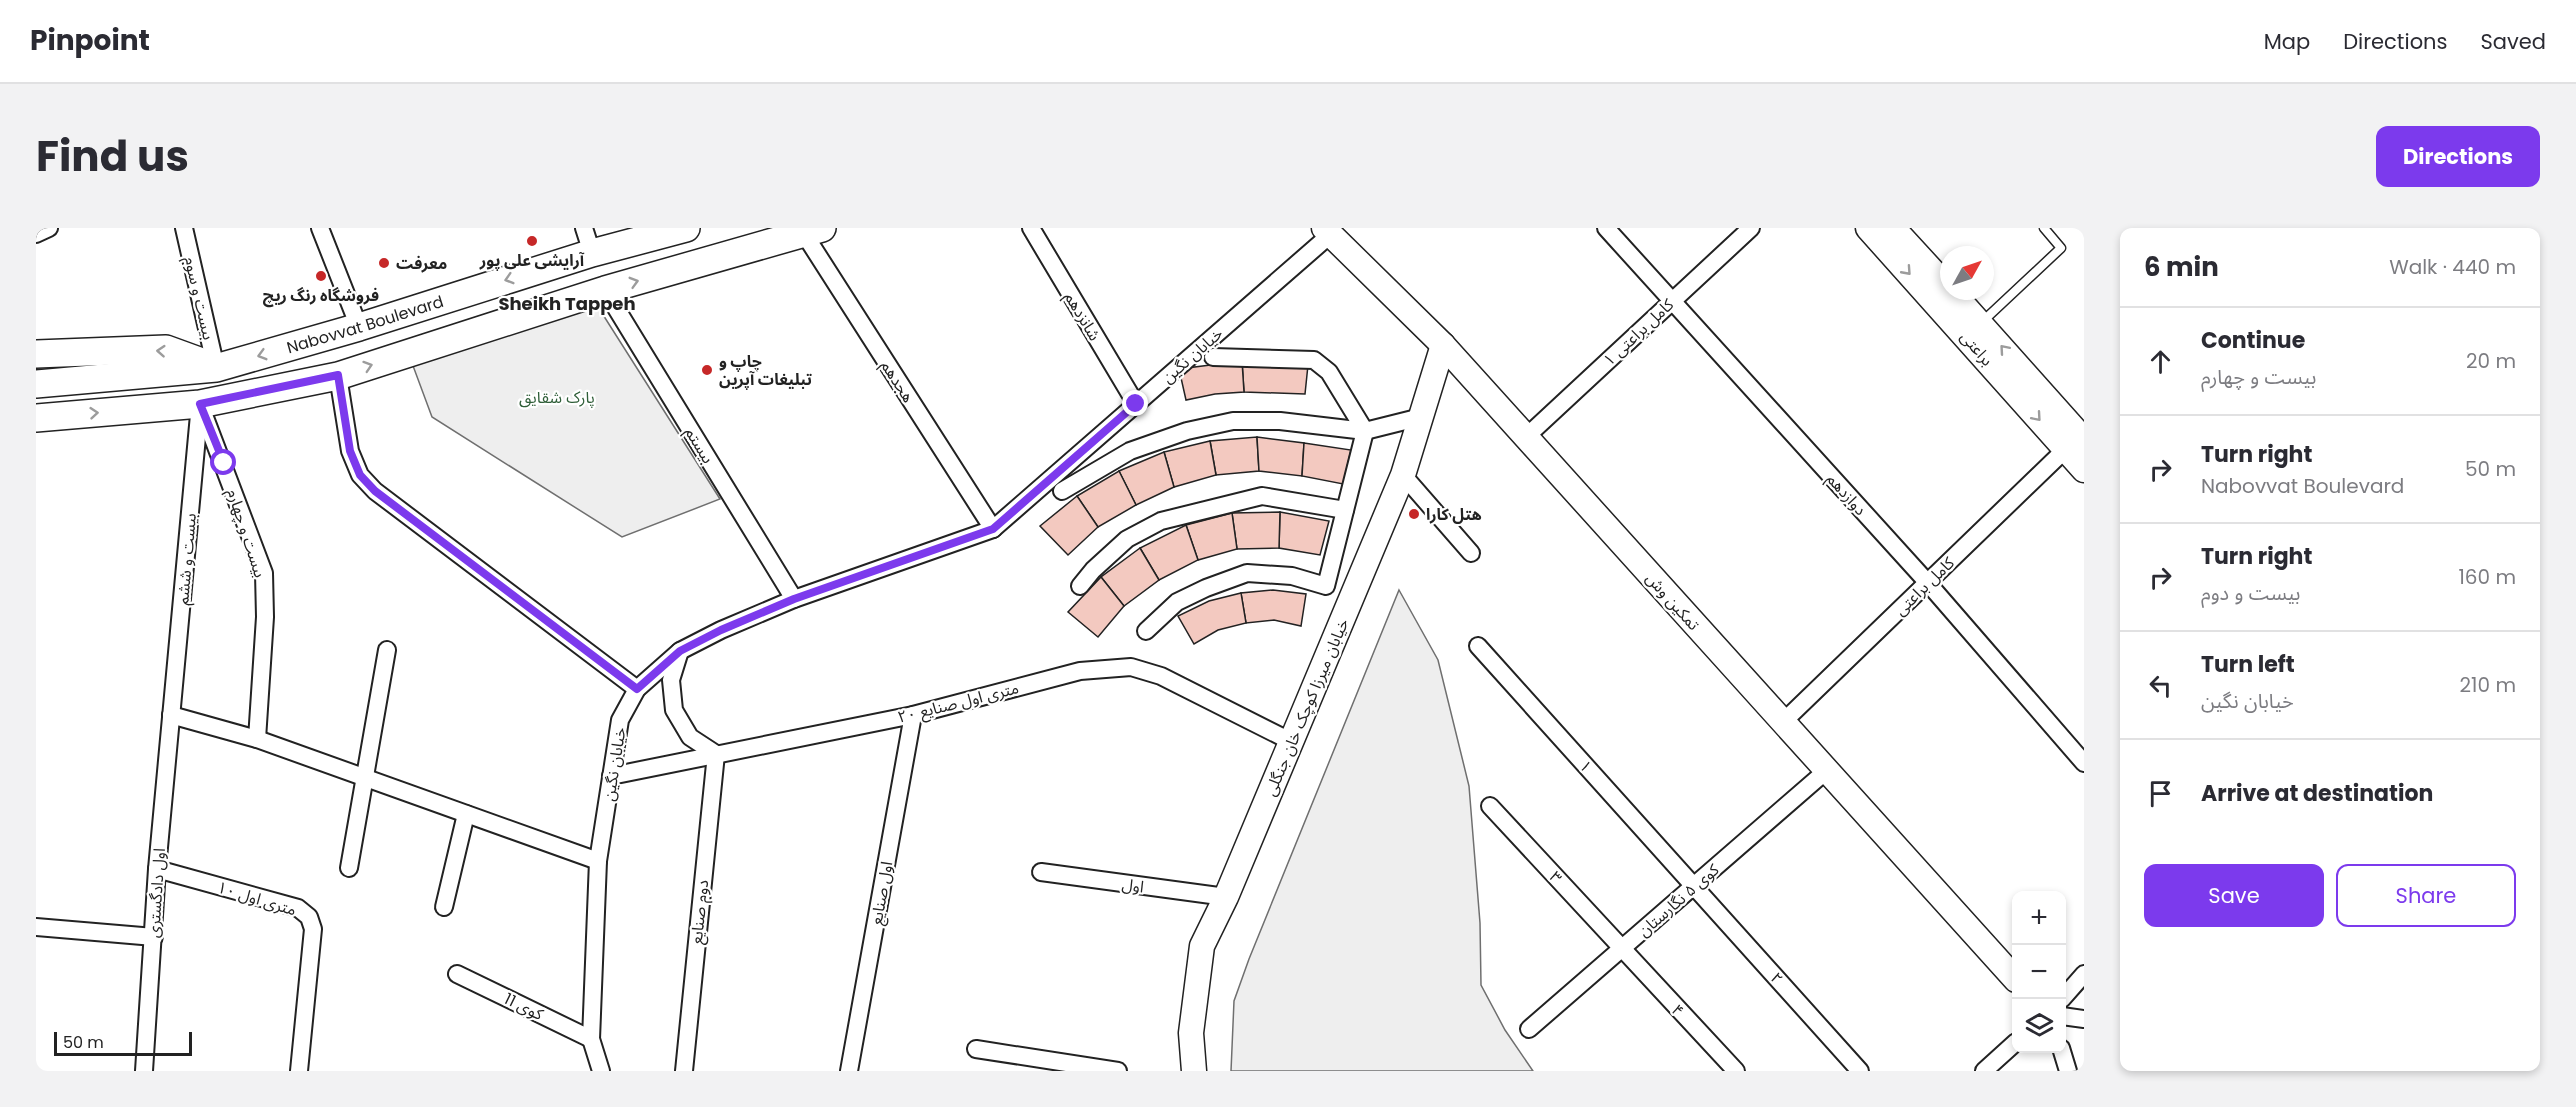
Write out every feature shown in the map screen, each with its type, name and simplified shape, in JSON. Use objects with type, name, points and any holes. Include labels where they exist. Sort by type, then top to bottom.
[{"type":"main road","name":"Nabovvat Boulevard","points":[[36,384],[216,368],[359,327],[588,241],[686,228]]},
{"type":"main road","points":[[36,418],[200,404],[338,375],[605,290],[812,230]]},
{"type":"main road","points":[[36,354],[166,350],[216,368]]},
{"type":"street","points":[[36,234],[49,228]]},
{"type":"street","name":"بیست و سوم","points":[[184,228],[216,368]]},
{"type":"street","points":[[320,228],[359,327]]},
{"type":"street","name":"شانزدهم","points":[[1030,228],[1136,404]]},
{"type":"street","name":"دوازدهم","points":[[1606,228],[1927,582],[2084,763]]},
{"type":"street","name":"کامل براعتی ۱","points":[[1526,437],[1751,228]]},
{"type":"street","name":"براعتی","points":[[1868,228],[2076,441]]},
{"type":"street","name":"براعتی","points":[[1893,228],[1940,279]]},
{"type":"street","name":"هجدهم","points":[[812,230],[993,529]]},
{"type":"street","name":"خیابان نگین","points":[[601,1071],[591,1039],[598,861],[620,720],[637,689],[680,651],[721,630],[794,599],[993,529],[1328,231]]},
{"type":"street","name":"تمکین وش","points":[[1328,231],[1443,345],[2012,976]]},
{"type":"street","name":"بیستم","points":[[605,290],[794,599]]},
{"type":"street","name":"براعتی","points":[[1959,300],[1981,323],[2076,441],[2084,470]]},
{"type":"street","name":"خیابان میرزا کوچک خان جنگلی","points":[[1194,1071],[1191,1033],[1202,946],[1226,897],[1403,475],[1443,345]]},
{"type":"street","points":[[1146,631],[1177,602],[1206,588],[1247,573],[1292,576],[1326,586],[1365,431],[1329,372],[1314,360],[1213,357]]},
{"type":"street","points":[[338,375],[350,451],[360,475],[375,491],[637,689]]},
{"type":"street","name":"بیست و ششم","points":[[171,715],[200,404]]},
{"type":"street","name":"بیست و چهارم","points":[[200,404],[264,573],[265,617],[257,739]]},
{"type":"street","points":[[1062,491],[1130,451],[1187,431],[1233,421],[1280,421],[1365,431],[1421,417]]},
{"type":"street","name":"کامل براعتی","points":[[1782,723],[2076,441]]},
{"type":"street","points":[[1403,475],[1471,553]]},
{"type":"street","points":[[1080,586],[1093,570],[1127,539],[1170,518],[1262,496],[1345,510]]},
{"type":"street","name":"۱","points":[[1478,646],[1695,885]]},
{"type":"street","points":[[349,868],[387,650]]},
{"type":"street","points":[[680,651],[671,680],[674,710],[690,737],[716,754]]},
{"type":"street","name":"۲۰ متری اول صنایع","points":[[611,776],[913,715],[1080,671],[1131,668],[1161,676],[1292,742]]},
{"type":"street","points":[[171,715],[257,739],[598,861]]},
{"type":"street","name":"اول دادگستری","points":[[144,1071],[157,869],[171,715]]},
{"type":"street","name":"اول صنایع","points":[[849,1071],[913,715]]},
{"type":"street","name":"دوم صنایع","points":[[684,1071],[716,754]]},
{"type":"street","name":"کوی ۵ نگارستان","points":[[1529,1029],[1826,771]]},
{"type":"street","name":"۳","points":[[1490,806],[1621,949]]},
{"type":"street","points":[[444,907],[466,814]]},
{"type":"street","name":"۱۰ متری اول","points":[[157,869],[298,908],[309,917],[313,930],[299,1071]]},
{"type":"street","name":"اول","points":[[1041,872],[1226,897]]},
{"type":"street","name":"۲","points":[[1695,885],[1860,1071]]},
{"type":"street","points":[[36,927],[154,937]]},
{"type":"street","name":"۴","points":[[1621,949],[1736,1071]]},
{"type":"street","name":"کوی 11","points":[[457,974],[591,1039]]},
{"type":"street","points":[[2066,994],[2084,974]]},
{"type":"street","points":[[2066,1017],[2084,1019]]},
{"type":"street","points":[[1984,1071],[2012,1046]]},
{"type":"street","points":[[976,1049],[1118,1071]]},
{"type":"street","points":[[2063,1053],[2068,1071]]},
{"type":"lane","points":[[1981,323],[2061,248],[2044,228]]},
{"type":"green space","name":"پارک شقایق","points":[[593,299],[720,499],[622,537],[432,417],[409,355]]},
{"type":"green space","points":[[1399,590],[1438,660],[1469,786],[1480,923],[1481,985],[1505,1030],[1533,1071],[1231,1071],[1234,1001]]},
{"type":"building","points":[[1242,361],[1308,365],[1305,394],[1244,392]]},
{"type":"building","points":[[1242,361],[1244,392],[1215,394],[1186,400],[1179,369]]},
{"type":"building","points":[[1257,437],[1259,471],[1216,475],[1210,441]]},
{"type":"building","points":[[1257,437],[1304,443],[1302,476],[1259,471]]},
{"type":"building","points":[[1210,441],[1216,475],[1174,487],[1164,452]]},
{"type":"building","points":[[1304,443],[1351,450],[1343,484],[1302,476]]},
{"type":"building","points":[[1164,452],[1174,487],[1136,505],[1119,471]]},
{"type":"building","points":[[1119,471],[1136,505],[1098,527],[1077,496]]},
{"type":"building","points":[[1077,496],[1098,527],[1068,555],[1040,526]]},
{"type":"building","points":[[1280,512],[1329,521],[1320,555],[1279,548]]},
{"type":"building","points":[[1280,512],[1279,548],[1237,549],[1232,513]]},
{"type":"building","points":[[1232,513],[1237,549],[1198,560],[1186,525]]},
{"type":"building","points":[[1186,525],[1198,560],[1159,580],[1140,548]]},
{"type":"building","points":[[1140,548],[1159,580],[1124,606],[1101,577]]},
{"type":"building","points":[[1101,577],[1124,606],[1098,637],[1068,612]]},
{"type":"building","points":[[1273,590],[1306,594],[1301,626],[1274,620],[1246,623],[1241,593]]},
{"type":"building","points":[[1241,593],[1246,623],[1218,630],[1194,644],[1178,616],[1209,601]]},
{"type":"place","name":"آرایشی علی پور","points":[[532,241]]},
{"type":"place","name":"معرفت","points":[[384,263]]},
{"type":"place","name":"فروشگاه رنگ ریچ","points":[[321,276]]},
{"type":"place","name":"چاپ و تبلیغات آپرین","points":[[707,370]]},
{"type":"place","name":"هتل کارا","points":[[1414,514]]},
{"type":"district","name":"Sheikh Tappeh","points":[[567,304]]},
{"type":"route","points":[[224,463],[200,404],[338,375],[350,451],[360,475],[375,491],[637,689],[680,651],[721,630],[794,599],[993,529],[1136,404]]}]
